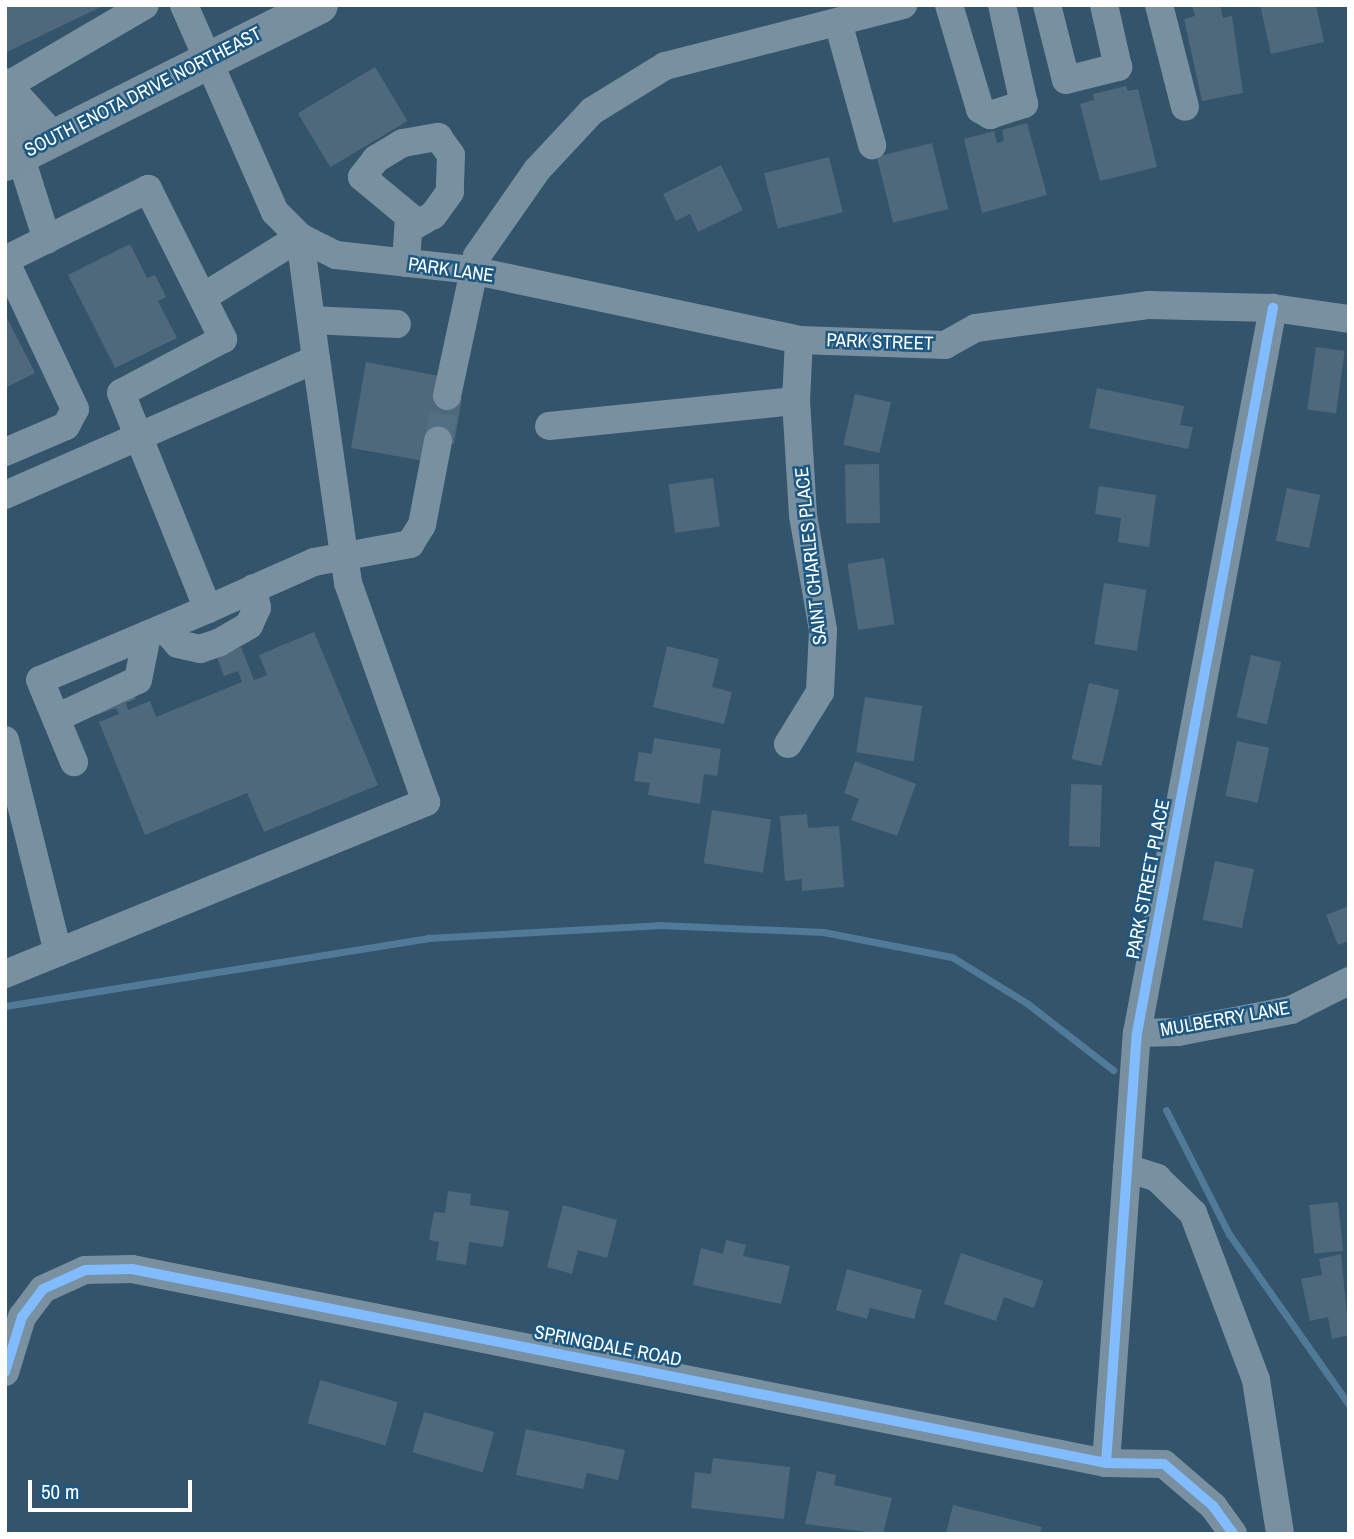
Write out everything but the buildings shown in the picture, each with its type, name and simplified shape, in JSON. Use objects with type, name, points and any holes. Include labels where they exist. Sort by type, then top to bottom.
[{"type":"main road","name":"SOUTH ENOTA DRIVE NORTHEAST","points":[[13,158],[319,5]]},
{"type":"street","points":[[8,83],[145,5]]},
{"type":"street","name":"PARK LANE","points":[[184,5],[205,64],[275,212],[300,237],[336,255],[471,270],[799,340]]},
{"type":"street","points":[[447,396],[471,270],[537,170],[592,111],[665,66],[902,5]]},
{"type":"street","points":[[949,5],[980,109],[990,115],[1024,104],[1002,5]]},
{"type":"street","points":[[1047,5],[1066,80],[1118,67],[1104,5]]},
{"type":"street","points":[[1159,5],[1185,107]]},
{"type":"street","points":[[838,22],[872,145]]},
{"type":"street","points":[[8,83],[55,137]]},
{"type":"street","points":[[8,83],[13,158],[47,240]]},
{"type":"street","points":[[5,452],[66,426],[75,409],[5,260],[148,189],[205,296],[223,339],[121,393],[135,438],[208,609]]},
{"type":"street","points":[[406,263],[412,227]]},
{"type":"street","points":[[5,974],[426,802],[348,583],[300,237],[205,296]]},
{"type":"street","name":"PARK STREET","points":[[796,401],[799,340],[945,345],[976,328],[1085,309],[1273,308],[1349,319]]},
{"type":"street","name":"PARK STREET PLACE","points":[[1106,1462],[1137,1032],[1273,308]]},
{"type":"street","points":[[311,320],[397,324]]},
{"type":"street","points":[[7,487],[135,438],[316,359]]},
{"type":"street","points":[[550,425],[796,401]]},
{"type":"street","name":"SAINT CHARLES PLACE","points":[[788,744],[820,692],[823,630],[803,515],[796,401]]},
{"type":"street","points":[[74,762],[40,680],[253,589],[345,554],[410,544],[422,525],[438,441]]},
{"type":"street","points":[[155,632],[178,645],[200,649],[220,642],[249,625],[257,608],[253,589]]},
{"type":"street","points":[[56,718],[138,681],[155,632]]},
{"type":"street","points":[[5,740],[58,953]]},
{"type":"street","name":"MULBERRY LANE","points":[[1137,1032],[1178,1032],[1291,1010],[1349,981]]},
{"type":"street","points":[[1127,1168],[1157,1178],[1193,1213],[1256,1380],[1280,1534]]},
{"type":"street","name":"SPRINGDALE ROAD","points":[[5,1372],[22,1318],[43,1289],[85,1270],[132,1269],[1106,1462],[1164,1464],[1213,1506],[1233,1534]]},
{"type":"waterway","points":[[5,1006],[428,938],[658,925],[823,932],[952,957],[1028,1004],[1113,1070]]},
{"type":"waterway","points":[[1166,1110],[1229,1234],[1349,1405]]},
{"type":"tunnel","points":[[438,441],[447,396]]},
{"type":"cycle path","points":[[1106,1463],[1137,1033],[1273,308]]},
{"type":"cycle path","points":[[5,1372],[22,1317],[43,1289],[85,1270],[132,1269],[1106,1463],[1164,1464],[1213,1506],[1233,1534]]}]
